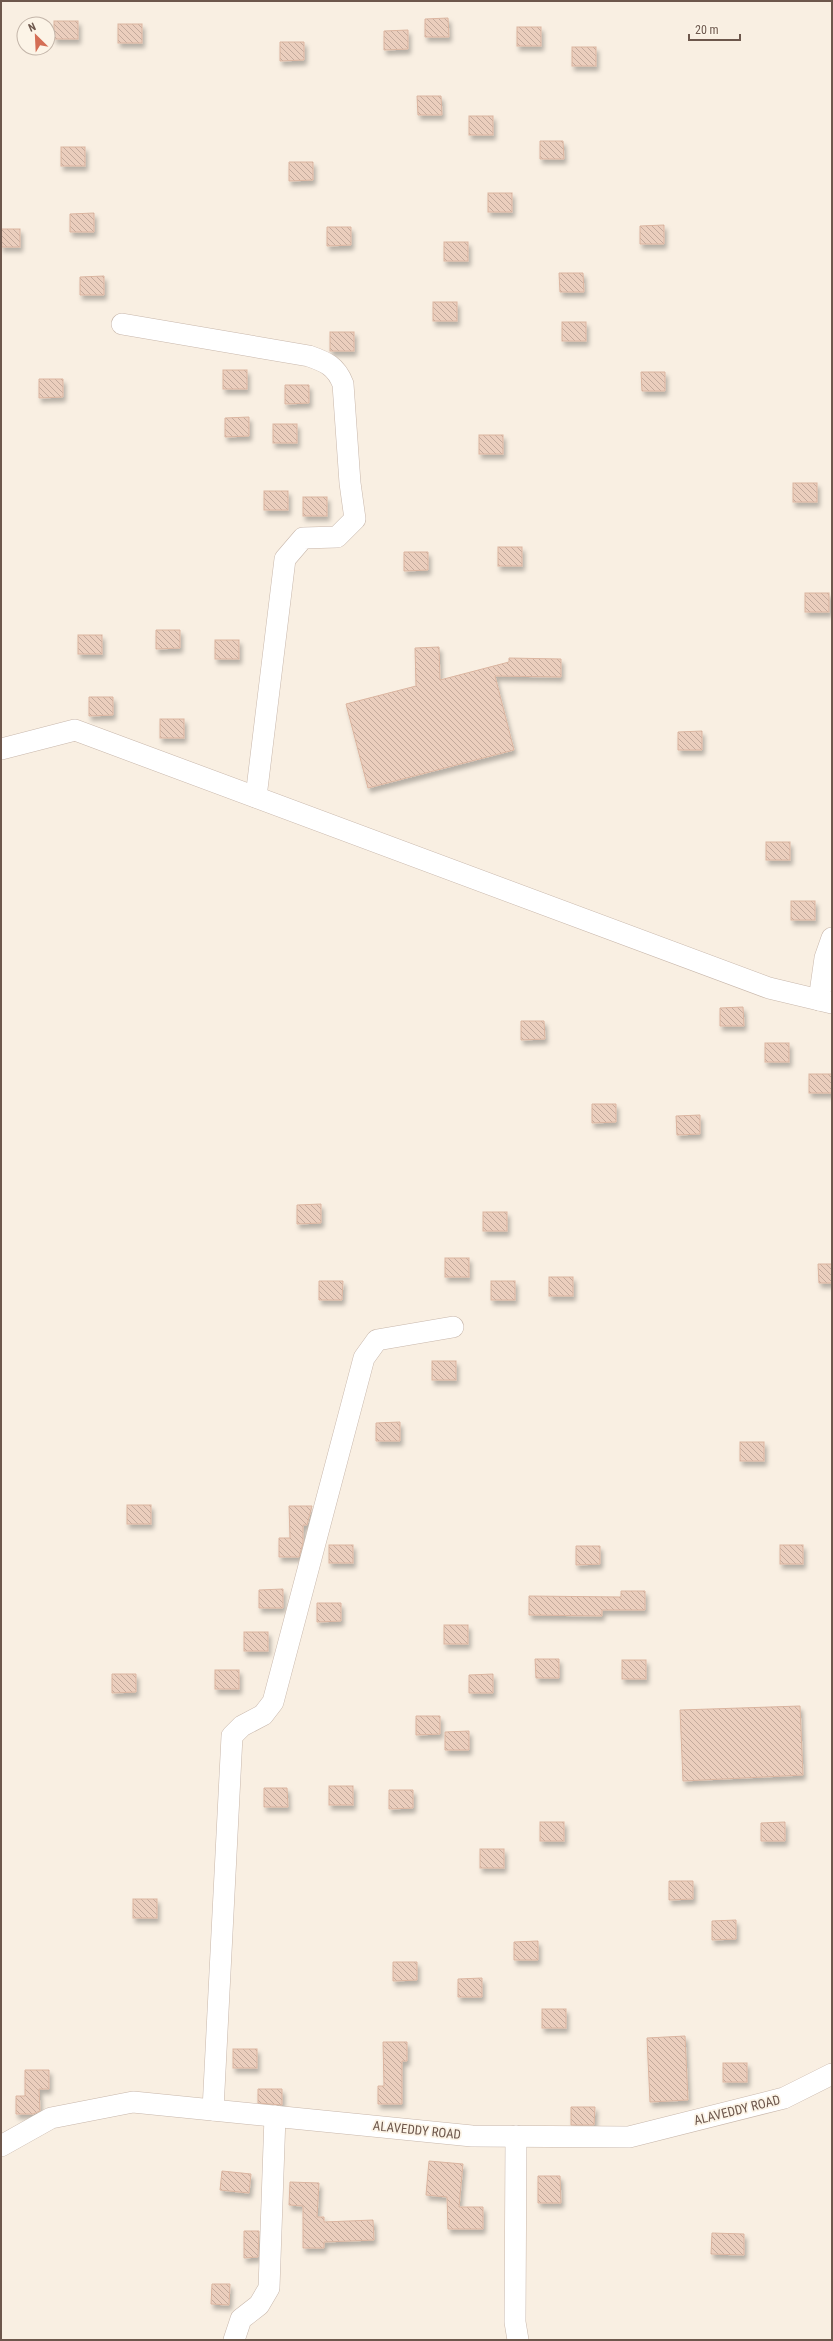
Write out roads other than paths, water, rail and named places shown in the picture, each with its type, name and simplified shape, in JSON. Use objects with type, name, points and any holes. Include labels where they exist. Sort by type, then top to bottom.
[{"type":"street","points":[[122,324],[309,356],[329,363],[338,372],[343,384],[350,482],[355,519],[337,537],[303,538],[285,559],[256,797]]},
{"type":"street","points":[[1,749],[75,730],[769,988],[825,1002],[825,958],[832,938]]},
{"type":"street","points":[[213,2110],[232,1736],[242,1726],[263,1715],[273,1702],[364,1358],[377,1340],[453,1327]]},
{"type":"street","name":"ALAVEDDY ROAD","points":[[1,2146],[51,2118],[132,2102],[472,2136],[629,2138],[784,2098],[832,2074]]},
{"type":"street","points":[[234,2340],[241,2319],[259,2305],[269,2288],[276,2116]]},
{"type":"street","points":[[516,2136],[515,2315],[518,2340]]}]
